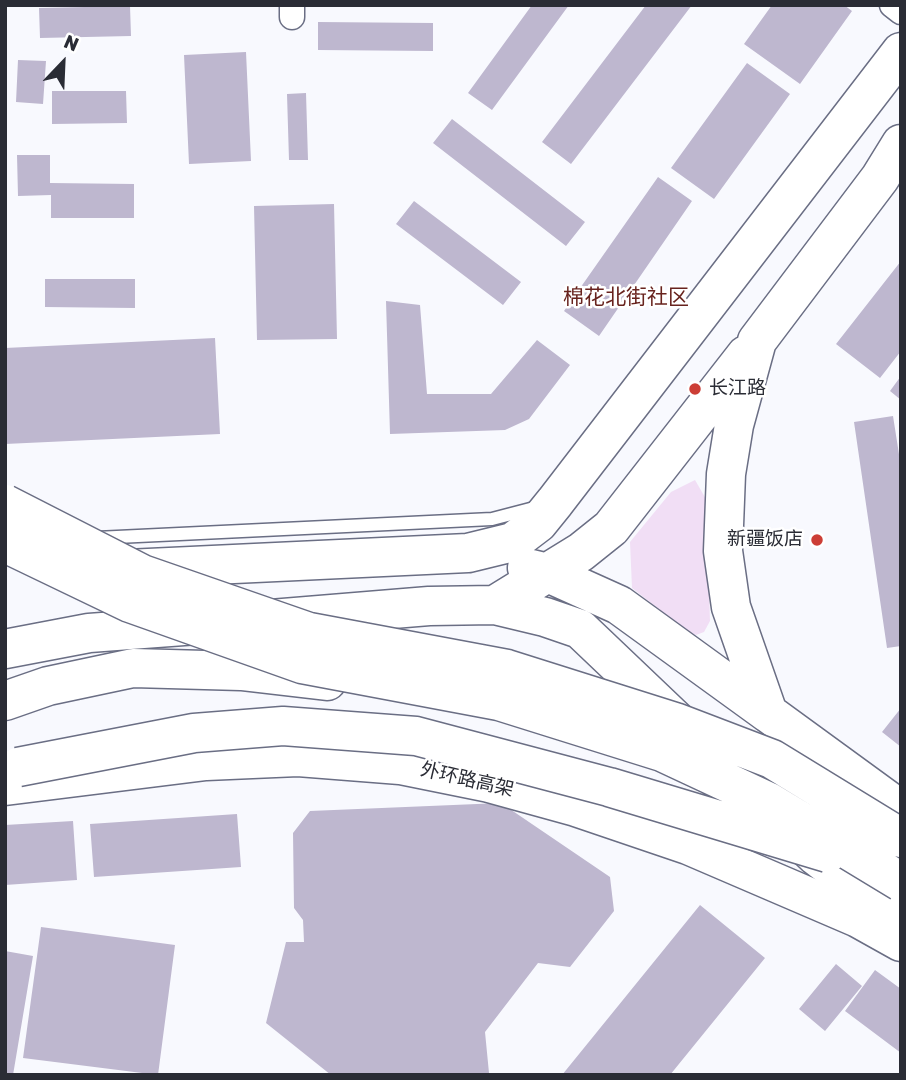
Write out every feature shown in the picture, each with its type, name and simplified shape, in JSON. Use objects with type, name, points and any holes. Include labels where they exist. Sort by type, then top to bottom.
[{"type":"main road","points":[[13,539],[57,565],[109,570],[468,552],[513,542],[547,513],[901,52]]},
{"type":"main road","points":[[495,605],[581,552],[611,528],[890,168],[901,144]]},
{"type":"main road","points":[[757,341],[734,425],[726,474],[723,551],[731,607],[768,713]]},
{"type":"main road","points":[[5,504],[142,574],[309,632],[507,669],[675,722],[772,759],[901,838]]},
{"type":"main road","points":[[547,513],[548,573],[580,629],[816,856],[901,921]]},
{"type":"main road","points":[[13,539],[130,603],[302,664],[499,701],[662,752],[769,802],[901,882]]},
{"type":"main road","points":[[468,552],[548,573],[619,605],[901,810]]},
{"type":"main road","points":[[5,649],[89,634],[429,606],[495,605],[580,629]]},
{"type":"main road","points":[[5,701],[48,687],[133,668],[241,671],[499,701]]},
{"type":"main road","name":"外环路高架","points":[[5,767],[18,767],[194,733],[270,727],[416,736],[609,787],[792,843],[901,872]]},
{"type":"main road","name":"外环路高架","points":[[5,786],[206,761],[298,757],[400,765],[526,793],[688,845],[858,918],[901,942]]},
{"type":"street","points":[[892,5],[901,12]]},
{"type":"lane","points":[[13,539],[67,539],[492,519],[547,513]]},
{"type":"shaded area","points":[[695,480],[706,499],[710,621],[704,632],[696,635],[688,632],[632,588],[630,542],[671,492]]},
{"type":"building","points":[[532,5],[569,5],[492,110],[468,93]]},
{"type":"building","points":[[646,5],[692,5],[571,164],[542,142]]},
{"type":"building","points":[[772,5],[844,5],[852,11],[800,84],[744,44]]},
{"type":"building","points":[[130,6],[131,36],[40,38],[39,8]]},
{"type":"building","points":[[318,22],[433,23],[433,51],[318,50]]},
{"type":"building","points":[[246,52],[251,161],[189,164],[184,55]]},
{"type":"building","points":[[18,60],[46,61],[43,104],[16,102]]},
{"type":"building","points":[[747,63],[790,94],[714,199],[671,168]]},
{"type":"building","points":[[52,91],[126,91],[127,123],[52,124]]},
{"type":"building","points":[[306,93],[308,160],[289,160],[287,94]]},
{"type":"building","points":[[452,119],[585,222],[566,246],[433,143]]},
{"type":"building","points":[[17,155],[50,155],[50,183],[134,184],[134,218],[51,218],[51,195],[18,196]]},
{"type":"building","points":[[658,177],[692,201],[599,336],[564,311]]},
{"type":"building","points":[[414,201],[521,282],[503,305],[396,224]]},
{"type":"building","points":[[334,204],[337,339],[257,340],[254,206]]},
{"type":"building","points":[[901,261],[901,351],[880,378],[836,344]]},
{"type":"building","points":[[45,279],[135,279],[135,308],[45,307]]},
{"type":"building","points":[[386,301],[420,305],[427,394],[491,394],[537,340],[570,365],[529,419],[505,430],[390,434]]},
{"type":"building","points":[[215,338],[220,434],[5,444],[5,348]]},
{"type":"building","points":[[901,376],[901,400],[890,391]]},
{"type":"building","points":[[893,416],[901,467],[901,646],[887,648],[854,422]]},
{"type":"building","points":[[901,708],[901,747],[882,732]]},
{"type":"building","points":[[501,803],[610,877],[614,911],[570,967],[538,963],[485,1032],[488,1075],[331,1075],[266,1023],[286,942],[304,942],[303,920],[294,908],[293,833],[310,811]]},
{"type":"building","points":[[237,814],[241,867],[94,877],[90,824]]},
{"type":"building","points":[[73,821],[77,880],[5,885],[5,825]]},
{"type":"building","points":[[700,905],[765,958],[670,1075],[562,1075]]},
{"type":"building","points":[[41,927],[175,945],[158,1075],[23,1058]]},
{"type":"building","points":[[5,951],[33,956],[13,1075],[5,1075]]},
{"type":"building","points":[[836,964],[862,986],[825,1031],[799,1009]]},
{"type":"building","points":[[875,970],[901,989],[901,1053],[845,1011]]},
{"type":"place","name":"长江路","points":[[695,389]]},
{"type":"place","name":"新疆饭店","points":[[817,540]]},
{"type":"district","name":"棉花北街社区","points":[[626,298]]}]
